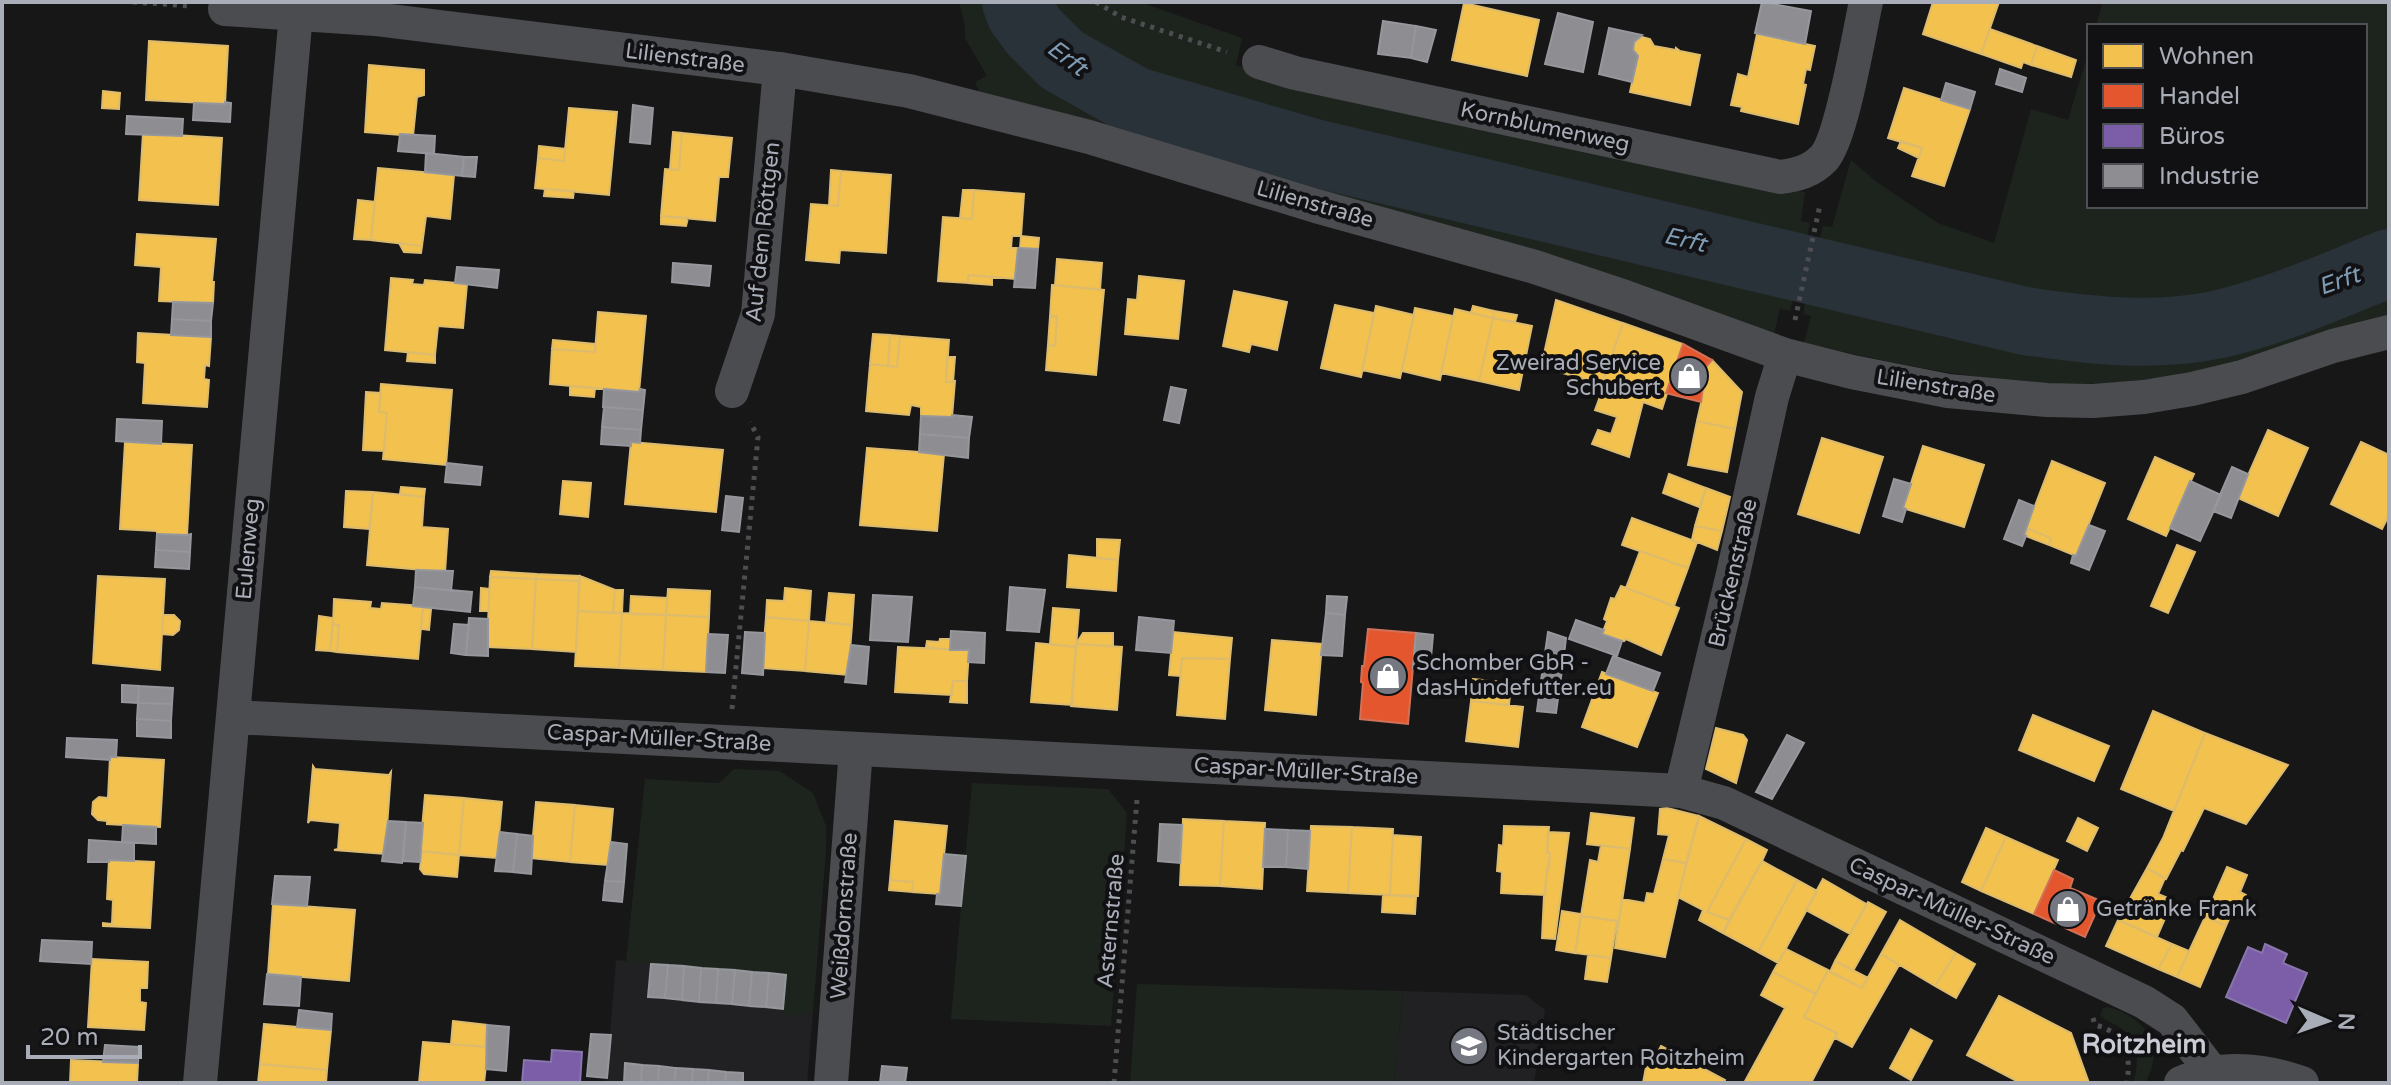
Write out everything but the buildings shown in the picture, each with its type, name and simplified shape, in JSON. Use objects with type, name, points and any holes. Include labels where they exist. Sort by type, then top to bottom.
[{"type":"street","name":"Kornblumenweg","points":[[1259,62],[1295,73],[1780,177],[1805,172],[1827,155],[1841,114],[1866,2]]},
{"type":"street","name":"Lilienstraße","points":[[225,9],[375,19],[780,69],[909,91],[1089,137],[1316,206],[1535,267],[1785,355],[1948,391],[2093,401],[2144,397],[2242,377],[2333,346],[2389,332]]},
{"type":"street","name":"Eulenweg","points":[[200,1083],[296,14]]},
{"type":"street","name":"Auf dem Röttgen","points":[[732,391],[758,314],[780,69]]},
{"type":"street","name":"Brückenstraße","points":[[1681,791],[1772,397],[1785,355]]},
{"type":"street","name":"Caspar-Müller-Straße","points":[[233,717],[1681,791],[1724,803],[2144,1002],[2172,1020],[2196,1078],[2241,1071],[2266,1073],[2302,1083]]},
{"type":"street","name":"Weißdornstraße","points":[[831,1083],[856,749]]},
{"type":"path","points":[[133,2],[225,9]]},
{"type":"path","points":[[1096,2],[1121,17],[1259,62]]},
{"type":"path","points":[[1797,312],[1820,205]]},
{"type":"path","points":[[728,742],[758,437],[732,391]]},
{"type":"path","name":"Asternstraße","points":[[1114,1083],[1140,762]]},
{"type":"shaded area","points":[[959,2],[1004,2],[1027,39],[1055,68],[1112,103],[1146,117],[1398,192],[1798,278],[1790,311],[1780,309],[1774,334],[980,94],[975,82],[987,76],[965,38]]},
{"type":"shaded area","points":[[1030,2],[1140,2],[1242,38],[1236,65],[1285,81],[1805,192],[1801,221],[1810,223],[1805,245],[1613,204],[1554,197],[1292,128],[1254,124],[1196,109],[1128,82],[1096,65],[1067,46],[1045,25]]},
{"type":"shaded area","points":[[2103,2],[2389,2],[2389,233],[2346,258],[2260,293],[2192,314],[2150,319],[2113,317],[2062,308],[1990,295],[1894,271],[1815,259],[1823,226],[1832,227],[1851,160],[1877,182],[1938,223],[1994,243],[2031,109],[2068,120],[2087,57],[2087,208],[2367,208],[2367,24],[2097,24]]},
{"type":"shaded area","points":[[2389,282],[2389,317],[2247,360],[2160,378],[2070,384],[2025,382],[1936,370],[1804,343],[1811,316],[1803,314],[1809,287],[2036,340],[2125,348],[2207,338],[2257,327]]},
{"type":"shaded area","points":[[734,769],[779,771],[813,793],[826,826],[813,1012],[804,1015],[782,1015],[785,975],[626,962],[645,779],[719,783]]},
{"type":"shaded area","points":[[972,783],[1108,789],[1127,813],[1111,1026],[951,1019]]},
{"type":"shaded area","points":[[616,960],[786,975],[782,1015],[813,1012],[807,1083],[606,1083]]},
{"type":"shaded area","points":[[1137,984],[1403,991],[1394,1083],[1130,1083]]},
{"type":"shaded area","name":"Städtischer Kindergarten Roitzheim","points":[[1403,991],[1526,995],[1545,1010],[1534,1083],[1394,1083]]},
{"type":"shaded area","points":[[2108,1007],[2132,1018],[2148,1035],[2153,1058],[2145,1083],[2133,1083],[2137,1061],[2135,1047],[2128,1034],[2100,1016],[2103,1008]]},
{"type":"waterway","name":"Erft","points":[[1016,2],[1034,32],[1062,60],[1135,101],[1310,152],[2025,321],[2120,331],[2191,329],[2259,313],[2389,263]]},
{"type":"place","name":"Zweirad Service Schubert","points":[[1689,376]]},
{"type":"place","name":"Schomber GbR - dasHundefutter.eu","points":[[1388,676]]},
{"type":"place","name":"Getränke Frank","points":[[2068,909]]},
{"type":"place","name":"Städtischer Kindergarten Roitzheim","points":[[1469,1046]]},
{"type":"district","name":"Roitzheim","points":[[2144,1044]]}]
